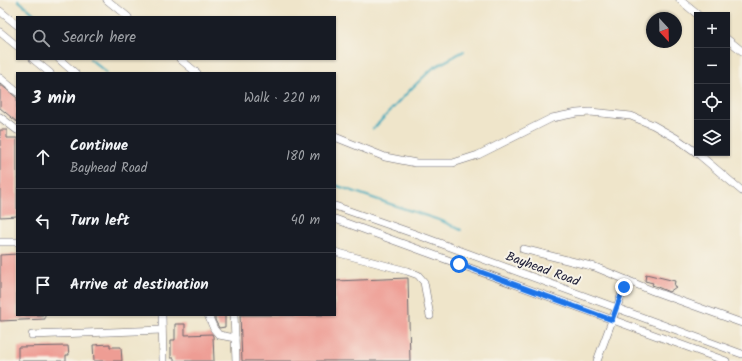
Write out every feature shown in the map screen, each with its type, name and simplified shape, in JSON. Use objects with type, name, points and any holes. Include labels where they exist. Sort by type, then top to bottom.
[{"type":"street","points":[[108,0],[127,16]]},
{"type":"street","points":[[680,0],[694,12]]},
{"type":"street","points":[[0,11],[16,24]]},
{"type":"street","points":[[0,32],[16,45]]},
{"type":"street","points":[[730,41],[742,51]]},
{"type":"street","points":[[34,60],[49,72]]},
{"type":"street","points":[[59,60],[74,72]]},
{"type":"street","points":[[181,60],[195,72]]},
{"type":"street","points":[[0,78],[16,91]]},
{"type":"street","points":[[336,137],[385,157],[416,163],[453,163],[478,155],[552,118],[590,112],[631,116],[653,125],[676,138],[697,153],[742,191]]},
{"type":"street","points":[[0,117],[16,129]]},
{"type":"street","name":"Bayhead Road","points":[[336,206],[742,354]]},
{"type":"street","name":"Bayhead Road","points":[[336,219],[726,361]]},
{"type":"street","points":[[0,242],[16,242]]},
{"type":"street","points":[[523,249],[581,263],[742,323]]},
{"type":"street","points":[[336,252],[418,275],[424,282],[430,316]]},
{"type":"street","points":[[597,361],[627,280]]},
{"type":"street","points":[[162,316],[163,361]]},
{"type":"street","points":[[208,316],[214,329],[219,335],[235,338]]},
{"type":"street","points":[[234,316],[236,361]]},
{"type":"street","points":[[32,335],[162,330]]},
{"type":"building","points":[[0,84],[16,97],[16,121],[0,108]]},
{"type":"building","points":[[0,130],[7,130],[7,138],[16,138],[16,216],[0,217]]},
{"type":"building","points":[[16,254],[16,316],[45,316],[45,319],[0,321],[0,255]]},
{"type":"building","points":[[646,274],[675,281],[674,286],[676,287],[669,292],[652,285],[653,283],[645,281]]},
{"type":"building","points":[[408,278],[410,361],[242,361],[240,316],[336,316],[336,281]]},
{"type":"building","points":[[215,316],[225,316],[225,327],[219,328],[215,320]]},
{"type":"building","points":[[175,324],[185,324],[185,335],[212,334],[214,361],[174,361],[174,358],[171,358],[171,340],[175,340]]},
{"type":"building","points":[[110,344],[110,347],[121,347],[122,361],[94,361],[93,345]]},
{"type":"building","points":[[68,346],[69,355],[66,355],[66,361],[18,361],[18,347]]},
{"type":"waterway","points":[[18,0],[37,16]]},
{"type":"waterway","points":[[373,129],[433,68],[464,51]]},
{"type":"waterway","points":[[91,60],[106,72]]},
{"type":"waterway","points":[[336,185],[442,221],[461,230]]},
{"type":"route","points":[[459,264],[612,320],[624,287]]}]
